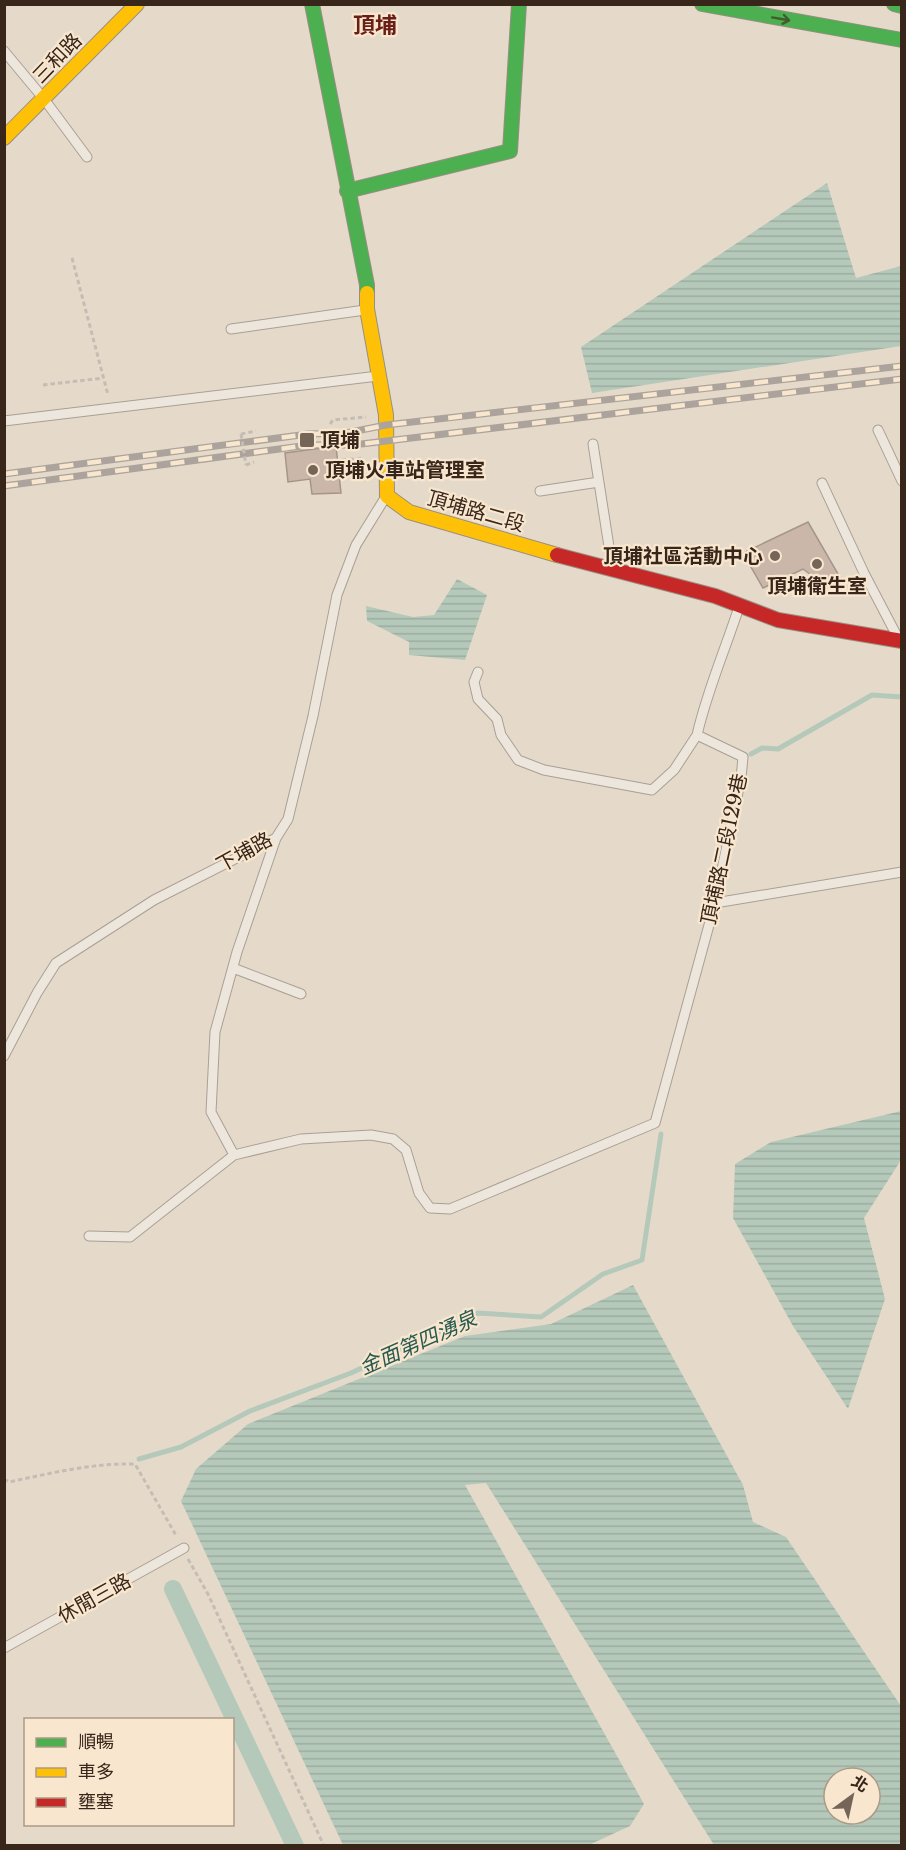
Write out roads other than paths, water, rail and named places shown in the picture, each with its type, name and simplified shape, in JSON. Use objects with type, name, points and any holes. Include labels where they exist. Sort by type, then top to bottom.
[{"type":"street","name":"三和路","points":[[4,138],[137,4]]},
{"type":"street","points":[[312,4],[367,285],[368,309],[386,415],[387,496]]},
{"type":"street","points":[[347,191],[510,151],[519,4]]},
{"type":"street","points":[[702,4],[902,40]]},
{"type":"street","points":[[894,4],[902,6]]},
{"type":"street","name":"頂埔路二段","points":[[387,496],[409,512],[739,604],[778,620],[900,641]]},
{"type":"lane","points":[[4,51],[44,99],[87,158]]},
{"type":"lane","points":[[231,329],[368,309]]},
{"type":"lane","points":[[4,421],[380,376]]},
{"type":"lane","points":[[878,430],[902,480]]},
{"type":"lane","points":[[593,444],[612,568]]},
{"type":"lane","points":[[540,491],[599,482]]},
{"type":"lane","points":[[822,483],[864,573],[900,641]]},
{"type":"lane","name":"下埔路","points":[[4,1056],[37,993],[57,963],[154,900],[276,838],[288,819],[313,716],[337,595],[356,545],[387,496]]},
{"type":"lane","points":[[478,672],[474,682],[478,699],[497,719],[501,735],[518,759],[544,770],[652,790],[674,770],[697,735],[704,703],[727,645],[739,604]]},
{"type":"lane","name":"頂埔路二段129巷","points":[[234,1155],[301,1139],[371,1135],[393,1139],[406,1150],[419,1193],[430,1208],[450,1209],[655,1123],[715,903],[741,778],[743,757],[697,735]]},
{"type":"lane","points":[[89,1236],[130,1237],[234,1155],[211,1112],[215,1032],[276,838]]},
{"type":"lane","points":[[715,903],[902,872]]},
{"type":"lane","points":[[233,969],[301,994]]},
{"type":"lane","name":"休閒三路","points":[[4,1648],[184,1548]]},
{"type":"waterway","name":"金面第四湧泉","points":[[751,754],[762,748],[778,749],[872,695],[902,697]]},
{"type":"waterway","name":"金面第四湧泉","points":[[139,1459],[181,1447],[250,1411],[351,1373],[478,1313],[541,1317],[603,1274],[642,1260],[661,1134]]},
{"type":"waterway","points":[[173,1589],[295,1846]]},
{"type":"railway","points":[[4,474],[308,434],[346,433],[386,425],[902,366]]},
{"type":"railway","points":[[4,486],[309,445],[353,445],[902,379]]},
{"type":"place","name":"頂埔","points":[[307,440]]},
{"type":"place","name":"頂埔火車站管理室","points":[[313,470]]},
{"type":"place","name":"頂埔社區活動中心","points":[[775,556]]},
{"type":"place","name":"頂埔衛生室","points":[[817,564]]},
{"type":"district","name":"頂埔","points":[[375,25]]}]
